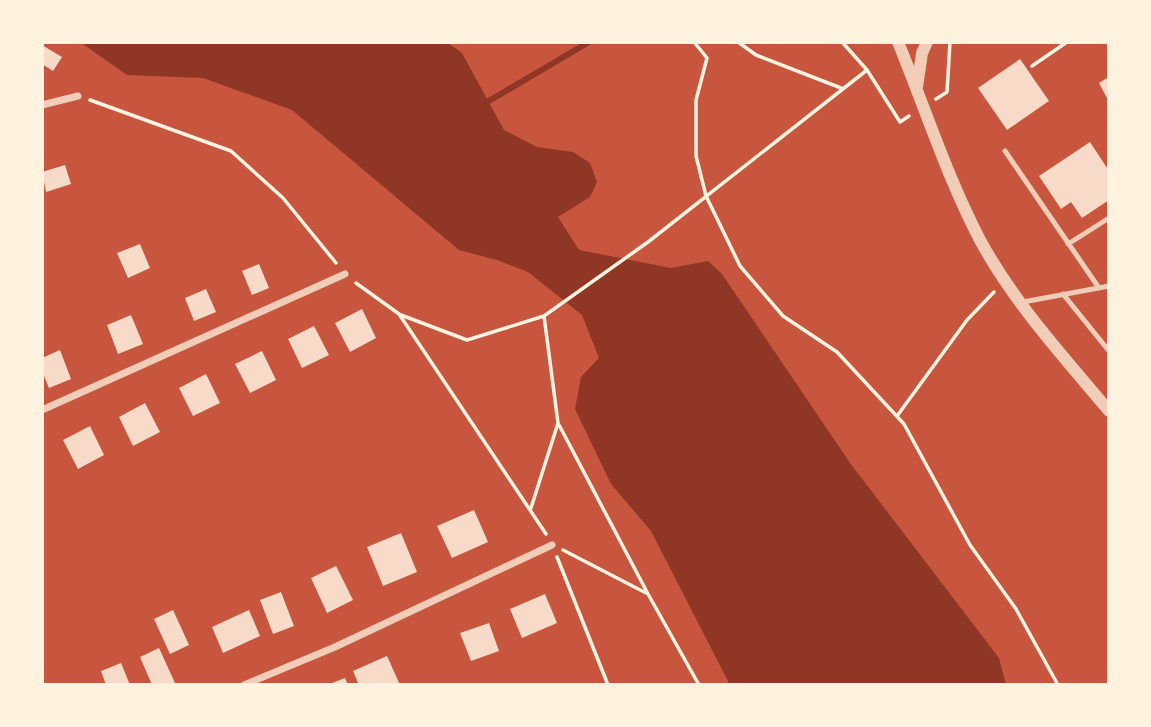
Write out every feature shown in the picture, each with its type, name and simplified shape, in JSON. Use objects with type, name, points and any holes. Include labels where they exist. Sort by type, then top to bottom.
[{"type":"street","points":[[898,42],[962,202],[981,241],[1020,303],[1109,411]]},
{"type":"street","points":[[917,88],[922,53],[927,42]]},
{"type":"street","points":[[42,105],[78,96]]},
{"type":"street","points":[[42,410],[345,274]]},
{"type":"street","points":[[244,685],[335,647],[552,545]]},
{"type":"lane","points":[[1005,151],[1099,288]]},
{"type":"lane","points":[[1068,244],[1109,218]]},
{"type":"lane","points":[[1020,303],[1109,286]]},
{"type":"lane","points":[[1063,294],[1109,351]]},
{"type":"path","points":[[694,42],[707,58],[696,100],[696,156],[706,195],[740,265],[783,316],[837,352],[904,424],[970,545],[1016,609],[1058,685]]},
{"type":"path","points":[[738,42],[756,55],[841,88]]},
{"type":"path","points":[[78,96],[231,151],[283,198],[345,274],[399,314],[467,340],[544,316],[648,242],[867,69],[842,42]]},
{"type":"path","points":[[1032,66],[1067,42]]},
{"type":"path","points":[[897,416],[967,320],[1006,281]]},
{"type":"path","points":[[399,314],[552,545],[608,685]]},
{"type":"path","points":[[544,316],[558,423],[699,685]]},
{"type":"path","points":[[530,509],[558,423]]},
{"type":"path","points":[[552,545],[648,594]]},
{"type":"shaded area","points":[[80,42],[447,42],[462,53],[504,130],[537,147],[573,152],[590,163],[597,182],[590,197],[558,217],[579,250],[671,268],[708,261],[722,274],[850,463],[999,658],[1006,685],[730,685],[651,531],[611,484],[575,409],[581,377],[599,358],[582,315],[528,272],[459,250],[292,110],[203,78],[127,75]]},
{"type":"building","points":[[42,45],[62,57],[53,71],[42,64]]},
{"type":"building","points":[[1020,59],[1049,101],[1007,130],[978,88]]},
{"type":"building","points":[[1107,78],[1109,82],[1109,102],[1099,83]]},
{"type":"building","points":[[1090,142],[1109,171],[1109,200],[1082,218],[1071,202],[1061,209],[1039,176]]},
{"type":"building","points":[[65,165],[71,184],[46,192],[42,172]]},
{"type":"building","points":[[140,244],[150,268],[128,278],[117,253]]},
{"type":"building","points":[[259,264],[269,288],[252,295],[242,271]]},
{"type":"building","points":[[206,289],[216,312],[194,321],[185,298]]},
{"type":"building","points":[[362,309],[376,338],[350,352],[335,323]]},
{"type":"building","points":[[131,315],[143,344],[118,354],[107,325]]},
{"type":"building","points":[[314,326],[329,355],[302,368],[288,339]]},
{"type":"building","points":[[60,350],[71,379],[49,388],[42,371],[42,358]]},
{"type":"building","points":[[262,351],[276,380],[250,393],[235,364]]},
{"type":"building","points":[[206,374],[220,403],[193,416],[179,388]]},
{"type":"building","points":[[145,403],[160,432],[133,446],[119,417]]},
{"type":"building","points":[[90,426],[104,455],[78,469],[63,440]]},
{"type":"building","points":[[474,510],[488,542],[452,558],[437,526]]},
{"type":"building","points":[[401,533],[417,572],[383,586],[367,547]]},
{"type":"building","points":[[336,566],[353,600],[327,613],[311,578]]},
{"type":"building","points":[[281,592],[294,626],[273,634],[260,600]]},
{"type":"building","points":[[545,594],[557,623],[522,638],[510,609]]},
{"type":"building","points":[[173,610],[189,645],[170,654],[154,619]]},
{"type":"building","points":[[249,610],[260,636],[223,653],[212,627]]},
{"type":"building","points":[[489,623],[499,651],[471,661],[460,633]]},
{"type":"building","points":[[159,648],[175,683],[170,685],[152,685],[140,657]]},
{"type":"building","points":[[387,656],[400,685],[359,685],[353,671]]},
{"type":"building","points":[[121,663],[130,685],[106,685],[101,671]]},
{"type":"building","points":[[345,678],[348,685],[327,685]]},
{"type":"waterway","points":[[487,102],[589,42]]}]
